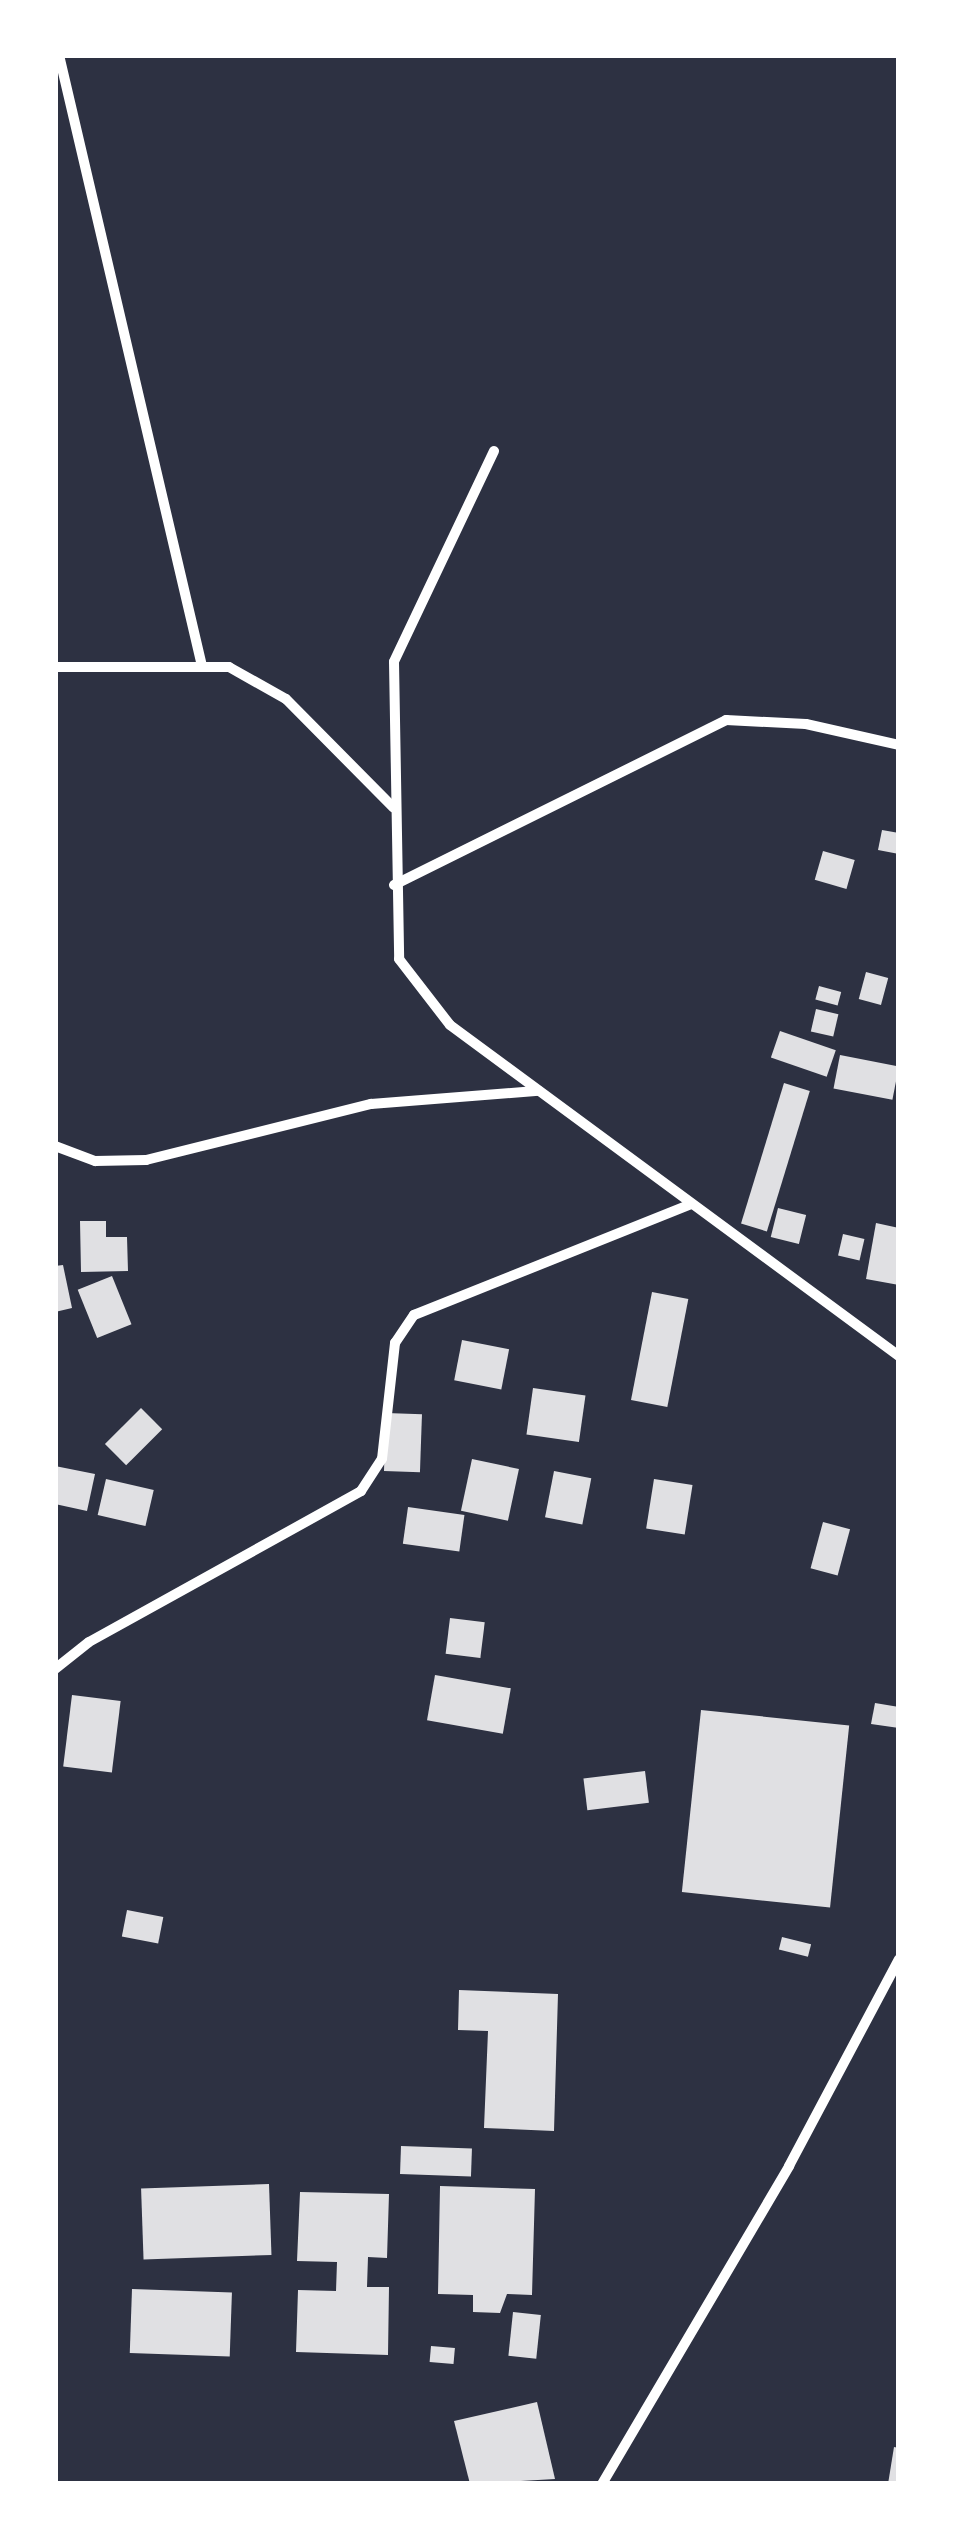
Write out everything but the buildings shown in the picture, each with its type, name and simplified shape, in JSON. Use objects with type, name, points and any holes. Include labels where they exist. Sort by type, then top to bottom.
[{"type":"street","points":[[58,55],[202,666]]},
{"type":"street","points":[[494,451],[394,662],[394,885],[399,959],[450,1026],[899,1356]]},
{"type":"street","points":[[55,667],[229,668],[286,699],[394,808]]},
{"type":"street","points":[[394,885],[726,720],[806,724],[899,746]]},
{"type":"street","points":[[55,1146],[95,1161],[146,1160],[371,1104],[539,1091]]},
{"type":"street","points":[[55,1669],[88,1642],[361,1491],[382,1459],[395,1344],[414,1315],[692,1204]]},
{"type":"street","points":[[602,2484],[789,2166],[899,1959]]}]
